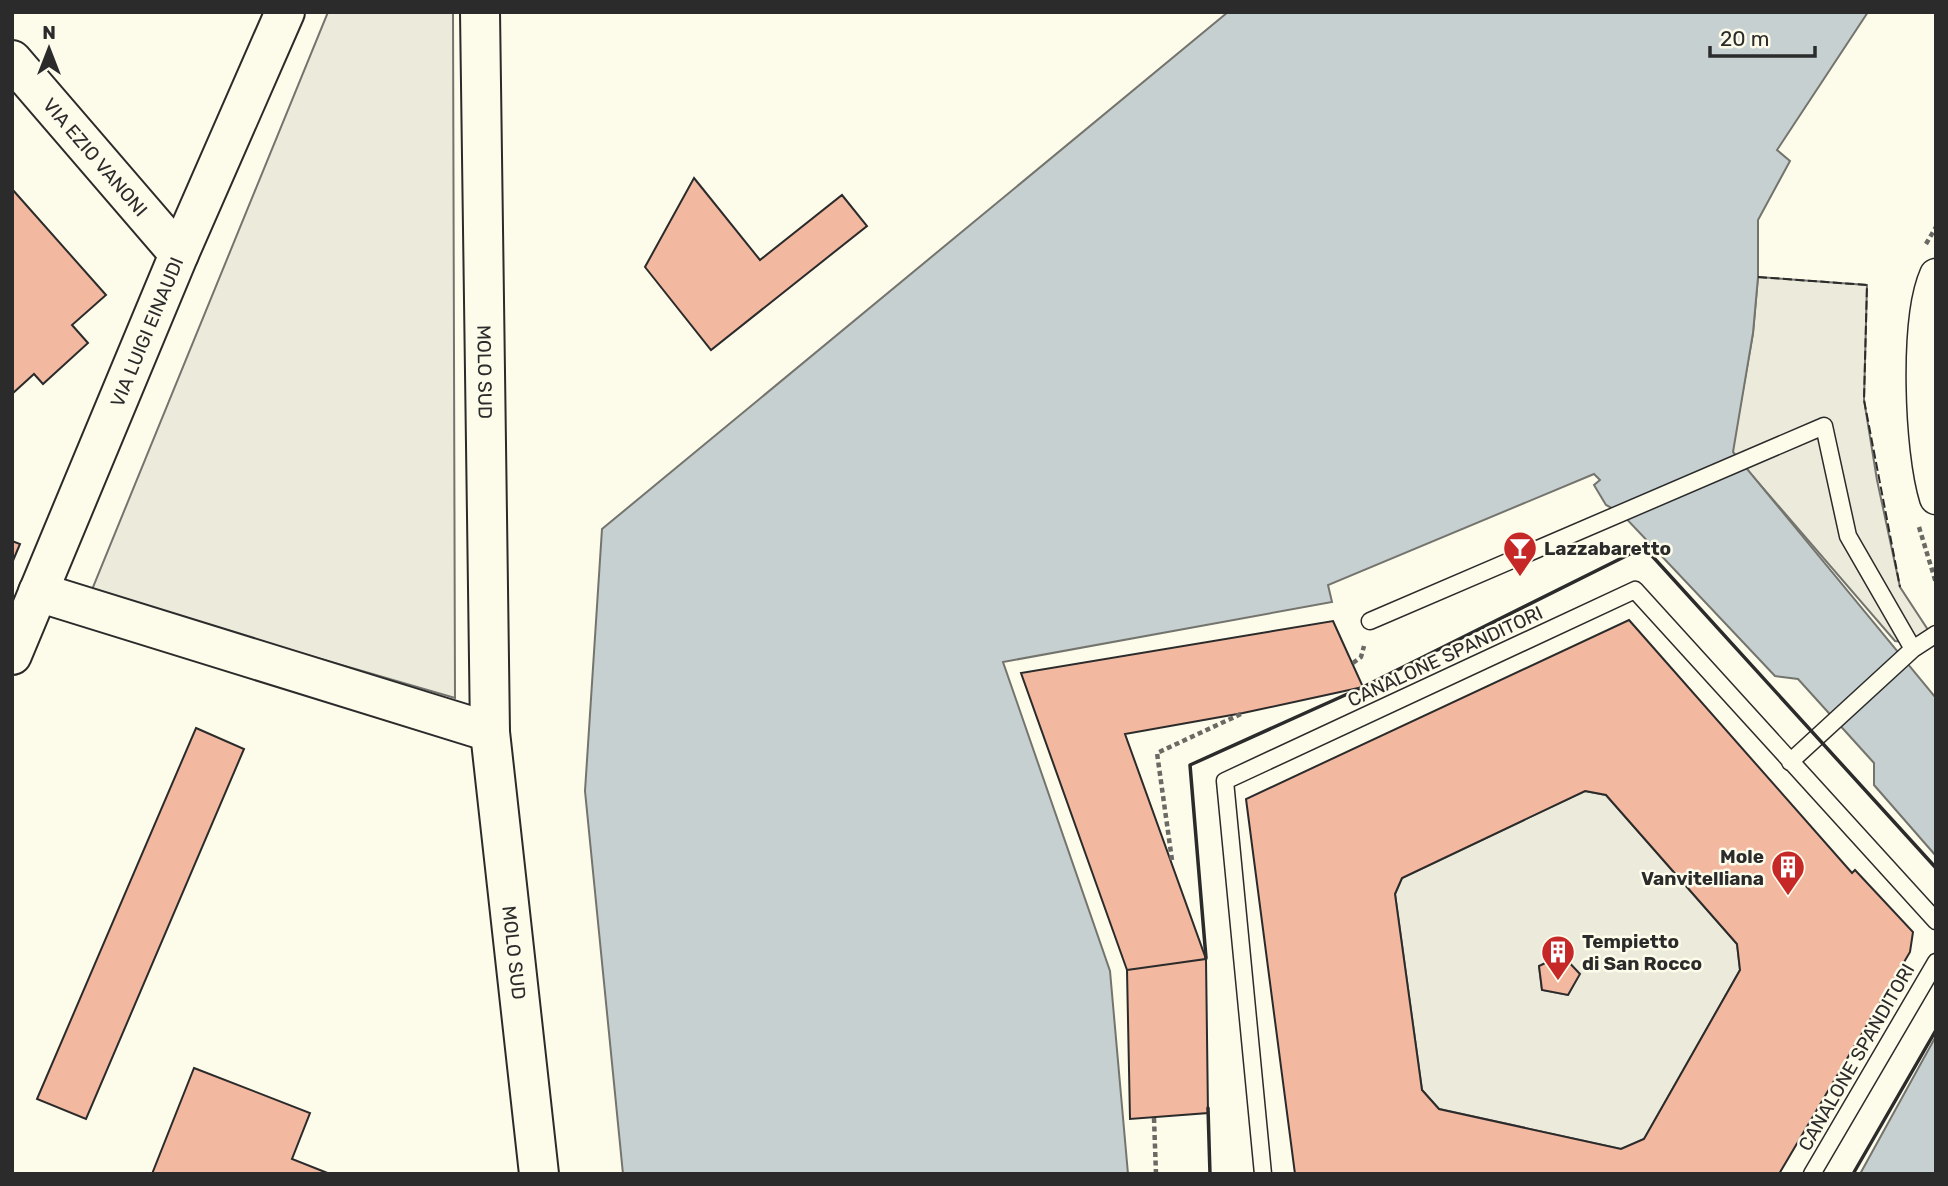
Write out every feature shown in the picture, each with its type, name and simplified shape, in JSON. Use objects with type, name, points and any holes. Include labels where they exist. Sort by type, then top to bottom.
[{"type":"street","name":"VIA LUIGI EINAUDI","points":[[12,655],[179,254],[285,12]]},
{"type":"street","name":"MOLO SUD","points":[[480,12],[490,732],[539,1174]]},
{"type":"street","name":"VIA EZIO VANONI","points":[[12,60],[179,254]]},
{"type":"street","points":[[1936,275],[1928,292],[1931,337],[1925,432],[1936,498]]},
{"type":"street","points":[[38,592],[490,732]]},
{"type":"lane","points":[[1370,621],[1824,426],[1848,536],[1910,652]]},
{"type":"lane","name":"CANALONE SPANDITORI","points":[[1263,1174],[1225,781],[1635,590],[1936,921]]},
{"type":"lane","points":[[1790,762],[1910,652],[1936,634]]},
{"type":"lane","name":"CANALONE SPANDITORI","points":[[1812,1174],[1936,962]]},
{"type":"path","points":[[1172,860],[1157,753],[1243,713]]},
{"type":"path","points":[[1154,1118],[1156,1174]]},
{"type":"shaded area","points":[[328,12],[453,12],[455,698],[91,592]]},
{"type":"shaded area","points":[[1228,12],[1868,12],[1777,150],[1790,161],[1758,220],[1758,277],[1753,333],[1733,452],[1936,698],[1936,856],[1874,785],[1874,763],[1798,679],[1775,676],[1621,513],[1606,505],[1594,485],[1600,480],[1594,474],[1328,585],[1332,602],[1003,662],[1110,971],[1128,1174],[623,1174],[585,791],[602,529]]},
{"type":"shaded area","points":[[1758,277],[1867,285],[1864,400],[1877,480],[1900,587],[1932,636],[1911,643],[1895,641],[1732,452],[1753,333]]},
{"type":"shaded area","points":[[1585,791],[1606,795],[1737,944],[1740,970],[1644,1139],[1621,1149],[1439,1109],[1422,1090],[1395,894],[1402,878]],"holes":[[[1562,955],[1579,974],[1568,995],[1542,990],[1539,966]]]},
{"type":"shaded area","points":[[1936,1036],[1936,1174],[1860,1174]]},
{"type":"building","points":[[694,178],[760,260],[842,195],[867,226],[711,350],[645,267]]},
{"type":"building","points":[[12,189],[106,295],[72,325],[88,343],[43,384],[34,374],[12,394]]},
{"type":"building","points":[[12,541],[20,544],[12,563]]},
{"type":"building","name":"Mole Vanvitelliana","points":[[1629,620],[1852,873],[1855,870],[1913,932],[1910,952],[1779,1174],[1295,1174],[1246,799]],"holes":[[[1585,791],[1606,795],[1737,944],[1740,970],[1644,1139],[1621,1149],[1439,1109],[1422,1090],[1395,894],[1402,878]]]},
{"type":"building","points":[[1333,621],[1363,687],[1243,713],[1125,734],[1206,959],[1127,970],[1021,673]]},
{"type":"building","points":[[196,728],[244,749],[86,1119],[37,1099]]},
{"type":"building","name":"Tempietto di San Rocco","points":[[1562,955],[1580,974],[1568,995],[1542,990],[1539,966]]},
{"type":"building","points":[[1206,959],[1208,1113],[1130,1119],[1127,970]]},
{"type":"building","points":[[194,1068],[310,1113],[292,1159],[330,1174],[152,1174]]},
{"type":"fence","points":[[1758,277],[1867,285],[1864,400],[1900,587]]},
{"type":"wall","points":[[1206,958],[1190,765],[1363,687],[1644,547],[1936,868]]},
{"type":"wall","points":[[1853,1174],[1936,1030]]},
{"type":"wall","points":[[1208,1108],[1210,1174]]},
{"type":"place","name":"Lazzabaretto","points":[[1520,578]]},
{"type":"place","name":"Mole Vanvitelliana","points":[[1788,897]]},
{"type":"place","name":"Tempietto di San Rocco","points":[[1558,982]]}]
